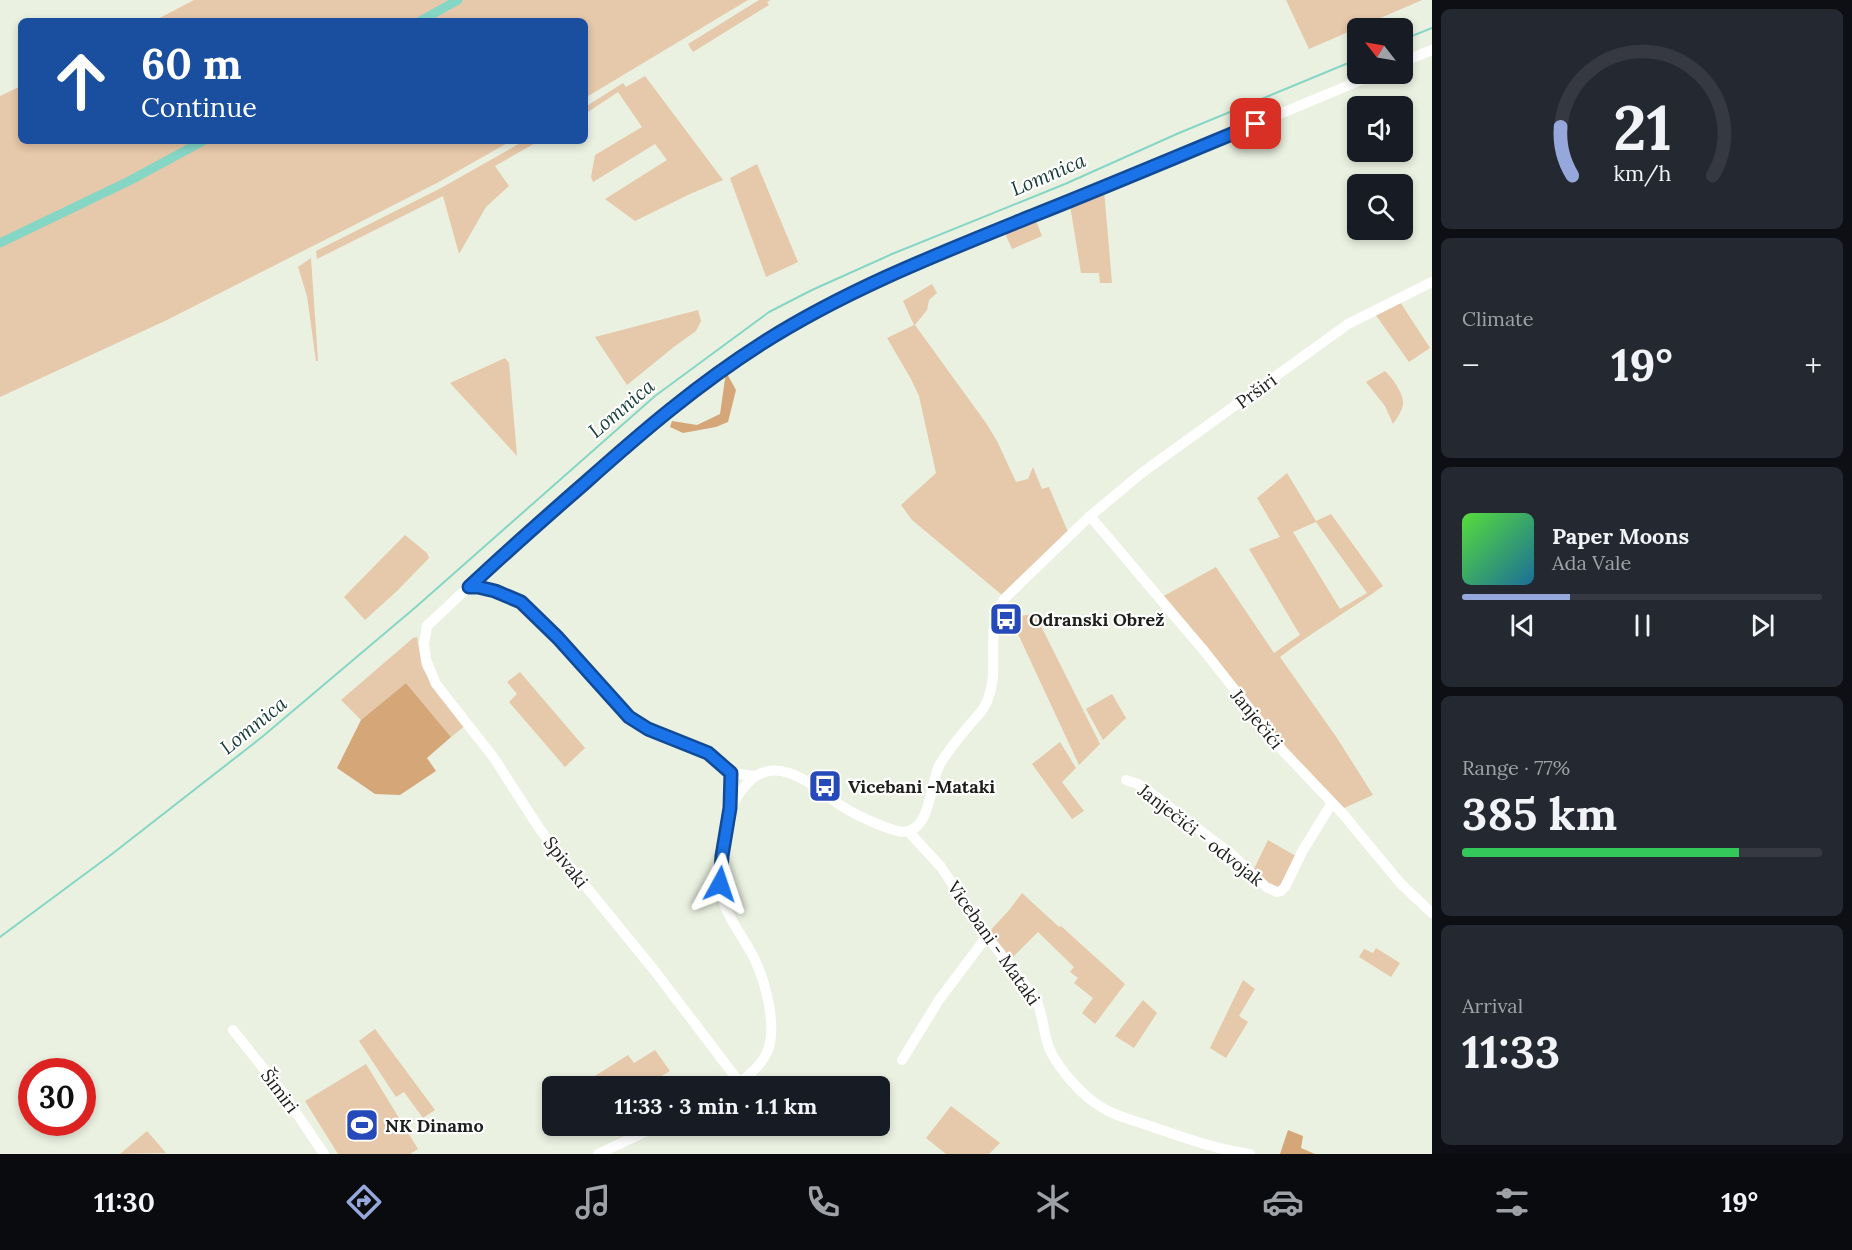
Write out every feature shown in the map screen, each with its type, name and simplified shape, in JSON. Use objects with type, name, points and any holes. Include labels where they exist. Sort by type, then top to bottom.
[{"type":"street","points":[[1413,58],[1432,50]]},
{"type":"street","points":[[469,587],[514,544],[682,399],[752,350],[798,322],[842,298],[921,261],[1352,84]]},
{"type":"street","name":"Prširi","points":[[908,831],[918,826],[926,812],[941,764],[957,740],[979,715],[989,698],[992,687],[993,626],[998,608],[1004,599],[1090,516],[1143,472],[1276,377],[1329,336],[1367,314],[1432,282]]},
{"type":"street","name":"Janječići","points":[[1090,516],[1204,652],[1264,729],[1332,802],[1401,884],[1432,913]]},
{"type":"street","points":[[469,587],[495,591],[521,602],[558,638],[629,717],[648,729],[708,753],[731,773],[756,776],[774,771],[799,776],[841,806],[866,819],[896,831],[908,831]]},
{"type":"street","name":"Spivaki","points":[[469,587],[427,626],[424,644],[430,673],[436,684],[494,758],[539,828],[654,970],[731,1076]]},
{"type":"street","points":[[731,773],[730,808],[720,871],[721,894],[731,918],[759,969],[768,999],[772,1030],[771,1041],[762,1061],[746,1076]]},
{"type":"street","points":[[730,808],[744,787],[756,776]]},
{"type":"street","name":"Janječići - odvojak","points":[[1126,780],[1147,790],[1235,857],[1266,887],[1277,892],[1285,887],[1303,850],[1332,802]]},
{"type":"street","name":"Vicebani - Mataki","points":[[908,831],[940,867],[987,936],[1038,1003],[1048,1043],[1056,1060],[1097,1105],[1192,1142],[1250,1154]]},
{"type":"street","points":[[902,1060],[939,1000],[987,936]]},
{"type":"street","name":"Šimiri","points":[[233,1030],[283,1093],[324,1154]]},
{"type":"street","points":[[598,1154],[636,1136]]},
{"type":"shaded area","points":[[194,0],[748,0],[588,96],[588,18],[160,18]]},
{"type":"shaded area","points":[[759,0],[771,0],[767,2],[769,5],[693,52],[688,44]]},
{"type":"shaded area","points":[[1286,0],[1422,0],[1380,18],[1347,18],[1347,33],[1309,49]]},
{"type":"shaded area","points":[[645,76],[723,180],[635,221],[605,199],[667,160],[655,144],[593,182],[591,177],[595,155],[642,127],[618,92],[588,112],[588,105],[623,83],[626,87]]},
{"type":"shaded area","points":[[18,87],[18,144],[506,144],[437,183],[167,320],[0,397],[0,96]]},
{"type":"shaded area","points":[[519,144],[534,144],[495,166],[509,186],[486,207],[459,254],[443,196],[317,259],[316,251],[441,188]]},
{"type":"shaded area","points":[[757,164],[798,262],[766,277],[730,178]]},
{"type":"shaded area","points":[[1104,190],[1112,283],[1100,283],[1099,273],[1081,273],[1070,205]]},
{"type":"shaded area","points":[[1035,218],[1042,236],[1012,249],[1004,231]]},
{"type":"shaded area","points":[[311,258],[318,361],[316,361],[307,296],[298,267]]},
{"type":"shaded area","points":[[932,284],[937,293],[929,300],[927,310],[915,325],[986,423],[1016,482],[1028,479],[1033,467],[1042,489],[1049,487],[1068,532],[1002,595],[912,520],[901,505],[936,473],[919,396],[887,338],[914,325],[903,301]]},
{"type":"shaded area","points":[[1400,302],[1430,348],[1409,362],[1375,314]]},
{"type":"shaded area","points":[[698,310],[701,321],[696,331],[627,385],[595,337]]},
{"type":"shaded area","points":[[505,358],[509,363],[517,456],[450,383]]},
{"type":"shaded area","points":[[1385,371],[1401,393],[1403,401],[1393,424],[1385,406],[1366,382]]},
{"type":"shaded area","points":[[726,372],[736,390],[728,422],[716,427],[683,433],[670,427],[672,421],[697,425],[720,414]]},
{"type":"shaded area","points":[[1287,473],[1316,521],[1331,514],[1383,586],[1280,657],[1337,738],[1373,795],[1342,809],[1287,751],[1162,597],[1216,567],[1274,653],[1300,635],[1249,549],[1280,537],[1257,498]],"holes":[[[1316,522],[1367,593],[1340,609],[1293,532]]]},
{"type":"shaded area","points":[[405,535],[427,553],[429,558],[365,620],[344,597]]},
{"type":"shaded area","points":[[1035,614],[1100,744],[1079,765],[1010,617]]},
{"type":"shaded area","points":[[417,637],[422,667],[430,681],[466,725],[451,737],[406,683],[361,720],[341,700]]},
{"type":"shaded area","points":[[520,672],[585,748],[565,767],[509,702],[517,694],[507,682]]},
{"type":"shaded area","points":[[406,683],[451,737],[427,758],[436,771],[400,795],[375,794],[337,768],[361,720]]},
{"type":"shaded area","points":[[1112,694],[1126,718],[1103,740],[1086,709]]},
{"type":"shaded area","points":[[1060,742],[1076,768],[1062,782],[1084,811],[1072,819],[1032,764]]},
{"type":"shaded area","points":[[1268,840],[1296,856],[1281,886],[1275,889],[1253,871]]},
{"type":"shaded area","points":[[1022,893],[1125,984],[1095,1024],[1082,1013],[1093,998],[1074,983],[1078,978],[1070,972],[1074,967],[1038,932],[1010,960],[989,932]]},
{"type":"shaded area","points":[[1376,948],[1400,963],[1391,977],[1359,957],[1364,949],[1373,953]]},
{"type":"shaded area","points":[[1243,980],[1255,989],[1239,1016],[1248,1022],[1226,1058],[1210,1048]]},
{"type":"shaded area","points":[[1143,1000],[1157,1013],[1134,1048],[1115,1036]]},
{"type":"shaded area","points":[[375,1029],[435,1110],[423,1118],[404,1092],[396,1097],[359,1041]]},
{"type":"shaded area","points":[[655,1050],[670,1071],[662,1076],[595,1076],[628,1055],[634,1063]]},
{"type":"shaded area","name":"NK Dinamo","points":[[366,1064],[418,1149],[410,1154],[338,1154],[305,1101]]},
{"type":"shaded area","points":[[951,1106],[1000,1143],[989,1154],[946,1154],[926,1138]]},
{"type":"shaded area","points":[[1288,1130],[1303,1136],[1301,1148],[1315,1154],[1280,1154]]},
{"type":"shaded area","points":[[147,1131],[166,1153],[120,1154]]},
{"type":"waterway","points":[[425,18],[458,0]]},
{"type":"waterway","name":"Lomnica","points":[[1413,36],[1432,28]]},
{"type":"waterway","name":"Lomnica","points":[[0,937],[112,854],[262,737],[417,606],[655,396],[769,312],[892,254],[1065,184],[1179,133],[1347,64]]},
{"type":"waterway","points":[[0,243],[129,181],[197,144]]},
{"type":"place","name":"Odranski Obrež","points":[[1006,619]]},
{"type":"place","name":"Vicebani -Mataki","points":[[825,786]]},
{"type":"place","name":"NK Dinamo","points":[[362,1125]]},
{"type":"route","points":[[720,884],[730,808],[731,773],[708,753],[648,729],[629,717],[558,638],[521,602],[495,591],[469,587],[514,544],[682,399],[723,369],[798,322],[842,298],[921,261],[1256,124]]}]
